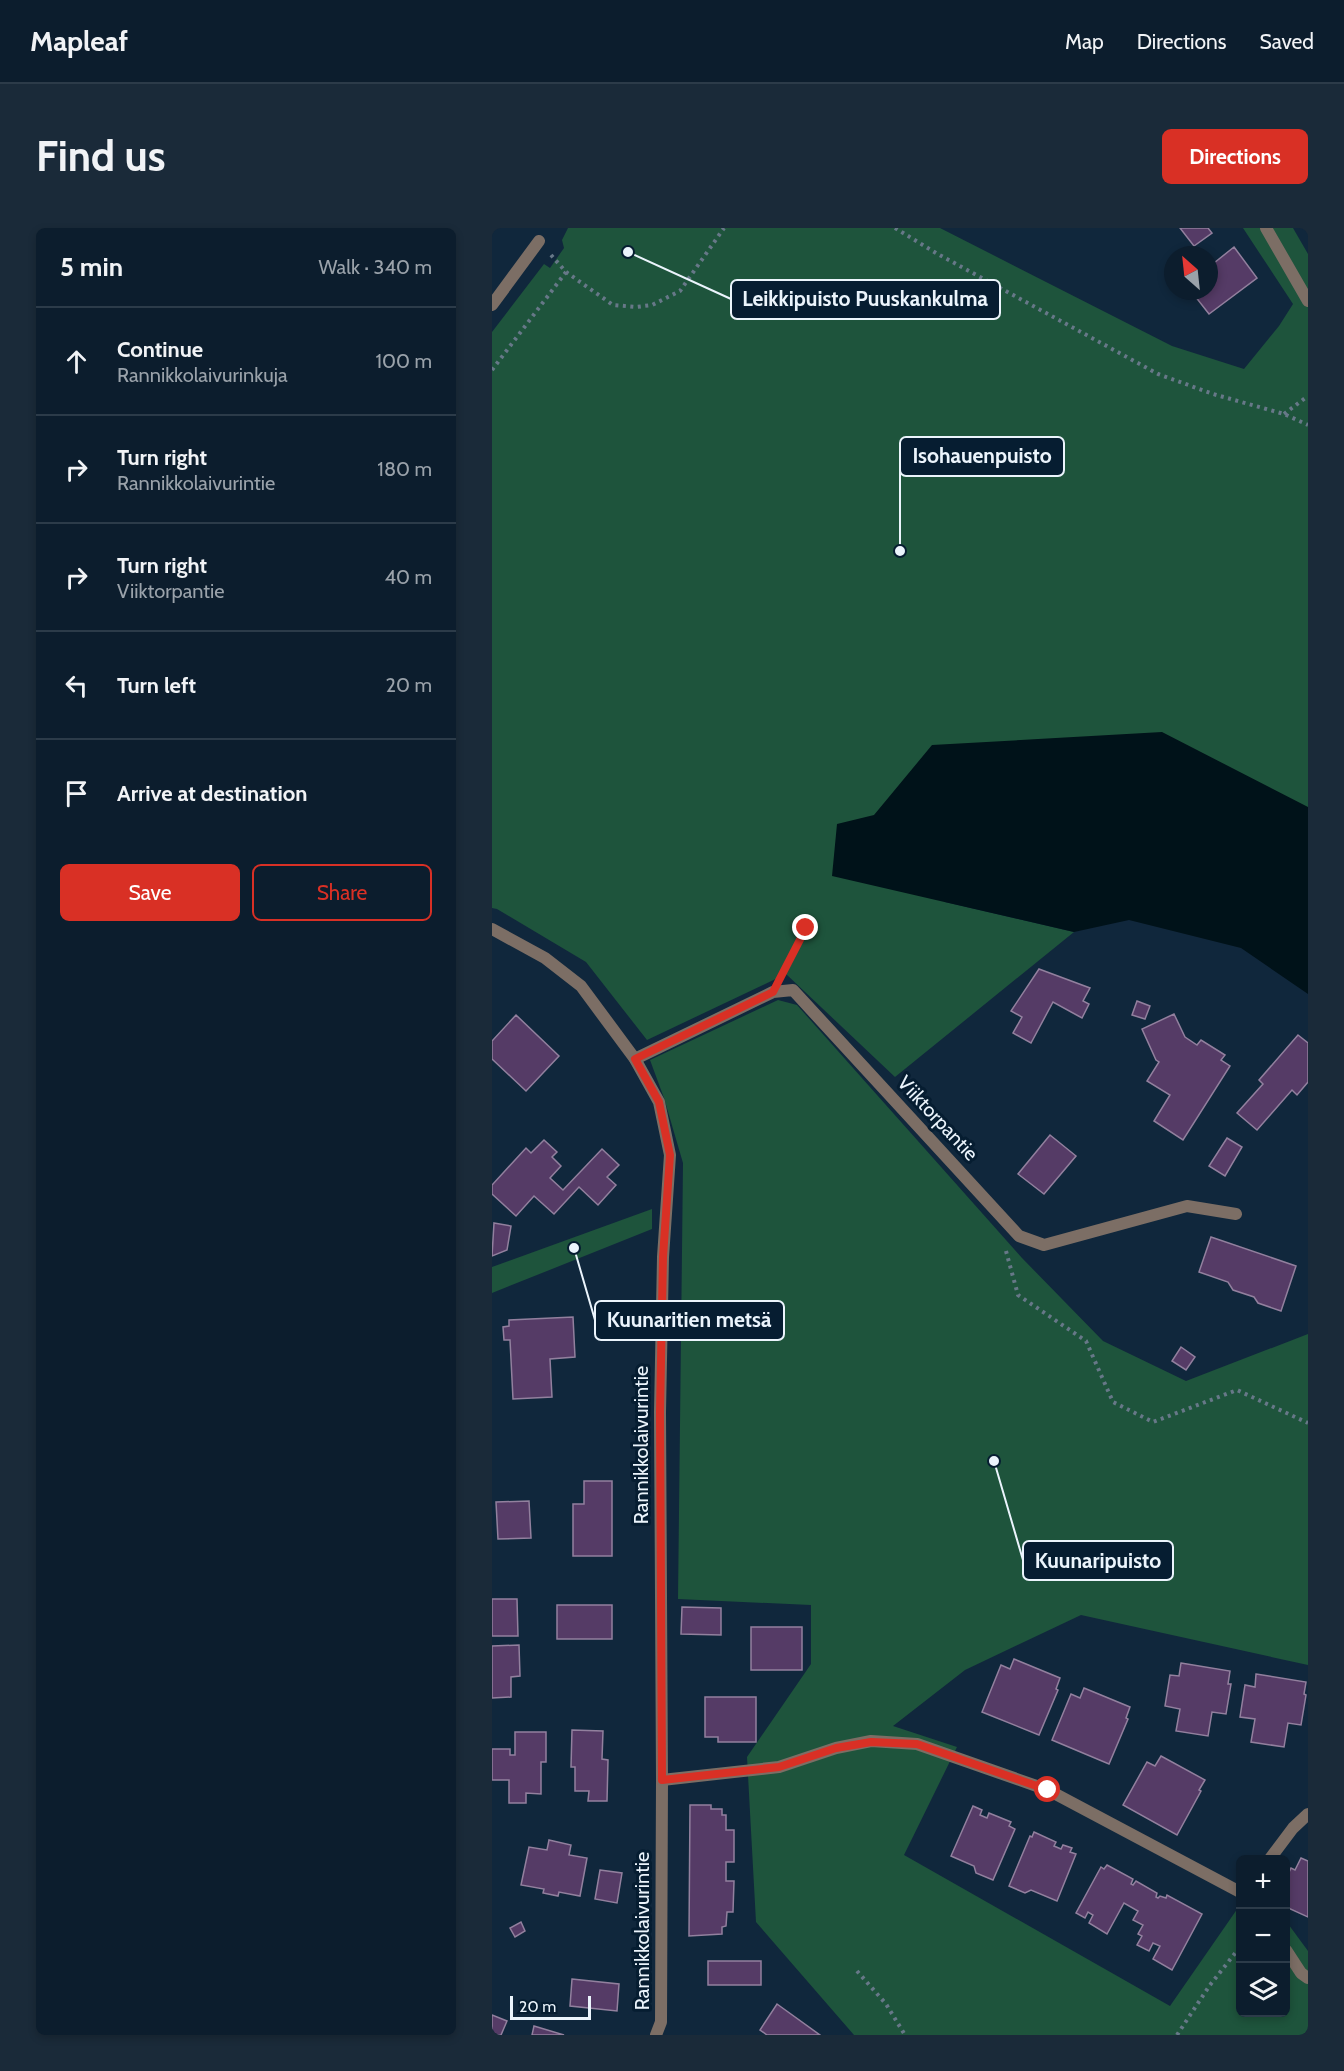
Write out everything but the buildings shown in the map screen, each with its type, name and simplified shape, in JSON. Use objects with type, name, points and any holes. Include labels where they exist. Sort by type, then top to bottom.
[{"type":"street","points":[[1266,228],[1308,301]]},
{"type":"street","points":[[492,305],[539,241]]},
{"type":"street","name":"Rannikkolaivurintie","points":[[492,929],[545,958],[581,986],[635,1059],[659,1102],[670,1155],[663,1257],[660,1412],[661,2022],[656,2035]]},
{"type":"street","name":"Viiktorpantie","points":[[773,992],[793,990],[1019,1236],[1044,1245],[1187,1206],[1236,1214]]},
{"type":"street","points":[[635,1059],[773,992]]},
{"type":"street","points":[[662,1780],[779,1767],[836,1748],[871,1742],[917,1744],[1048,1790],[1236,1890]]},
{"type":"street","points":[[1273,1855],[1293,1828],[1308,1814]]},
{"type":"street","points":[[1290,1956],[1301,1973],[1308,1978]]},
{"type":"path","points":[[492,370],[566,272],[613,305],[636,307],[652,305],[680,291],[724,228]]},
{"type":"path","points":[[895,228],[936,253],[1158,374],[1213,394],[1284,414],[1308,425]]},
{"type":"path","points":[[1284,414],[1308,396]]},
{"type":"path","points":[[773,992],[806,928]]},
{"type":"path","points":[[995,1210],[1018,1295],[1086,1341],[1113,1402],[1153,1422],[1237,1390],[1308,1423]]},
{"type":"path","points":[[1177,2035],[1210,1985],[1236,1952]]},
{"type":"path","points":[[857,1971],[886,2004],[904,2035]]},
{"type":"green space","points":[[568,228],[940,228],[1172,346],[1244,369],[1279,326],[1293,304],[1243,228],[1293,228],[1308,254],[1308,825],[945,902],[1074,932],[895,1077],[786,974],[647,1040],[586,962],[492,908],[492,332],[544,264],[550,268],[564,248],[562,240]]},
{"type":"green space","points":[[778,1000],[797,1005],[1022,1258],[1103,1341],[1186,1381],[1308,1334],[1308,1665],[1081,1615],[965,1670],[893,1726],[957,1747],[904,1855],[1170,2006],[1236,1911],[1236,2017],[1290,2017],[1290,1926],[1308,1951],[1308,2035],[854,2035],[756,1922],[747,1757],[811,1664],[811,1605],[678,1599],[683,1163],[650,1060]]},
{"type":"green space","points":[[652,1209],[652,1229],[492,1293],[492,1267]]},
{"type":"shaded area","points":[[1162,732],[1308,807],[1308,994],[1241,948],[1129,920],[1074,932],[832,876],[837,824],[874,815],[932,745]]},
{"type":"place","name":"Leikkipuisto Puuskankulma","points":[[628,252]]},
{"type":"place","name":"Isohauenpuisto","points":[[900,551]]},
{"type":"place","name":"Kuunaritien metsä","points":[[574,1248]]},
{"type":"place","name":"Kuunaripuisto","points":[[994,1461]]},
{"type":"route","points":[[806,928],[773,992],[635,1059],[659,1102],[670,1155],[663,1257],[660,1412],[662,1780],[779,1767],[836,1748],[871,1742],[917,1744],[1048,1790]]}]
